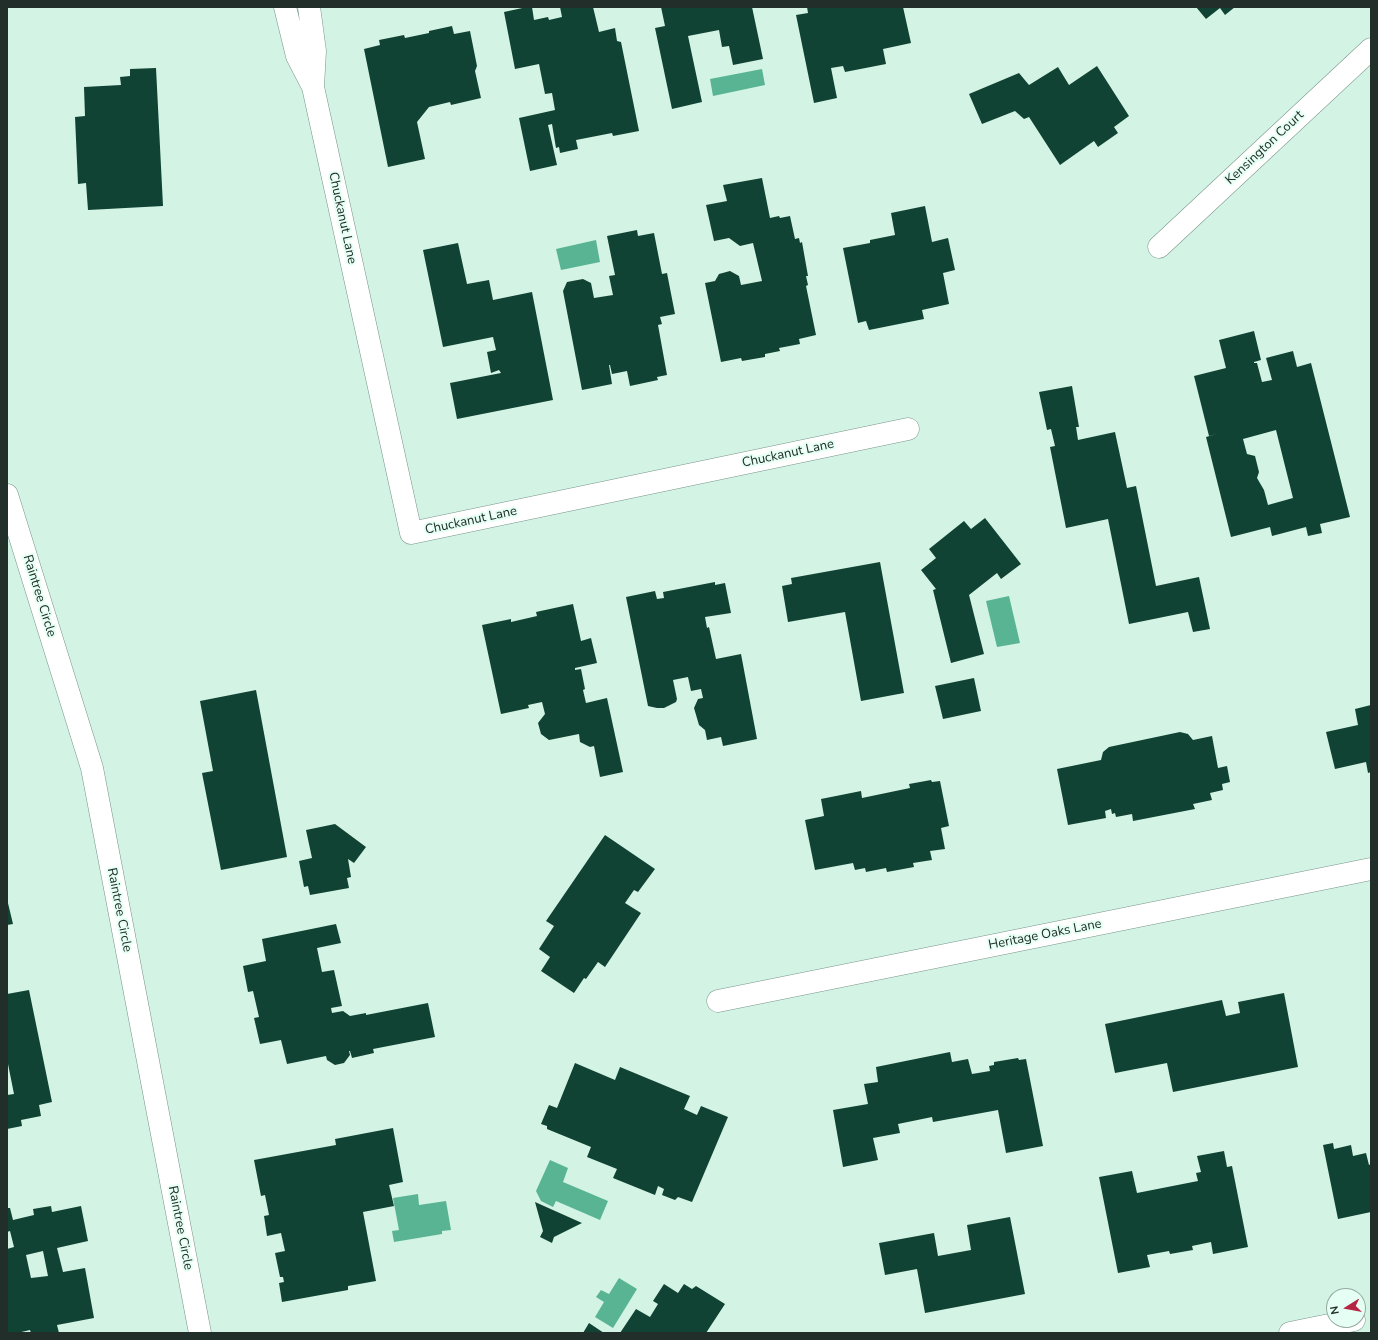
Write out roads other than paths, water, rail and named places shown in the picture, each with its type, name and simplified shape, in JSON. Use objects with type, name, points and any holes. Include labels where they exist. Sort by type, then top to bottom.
[{"type":"street","name":"Chuckanut Lane","points":[[285,7],[297,56],[313,87],[411,533],[908,428]]},
{"type":"street","name":"Chuckanut Lane","points":[[309,7],[315,51],[313,87]]},
{"type":"street","name":"Kensington Court","points":[[1160,247],[1371,48]]},
{"type":"street","name":"Raintree Circle","points":[[7,494],[92,768],[200,1333]]},
{"type":"street","name":"Heritage Oaks Lane","points":[[718,1001],[1371,869]]},
{"type":"street","points":[[1290,1333],[1326,1326]]}]
